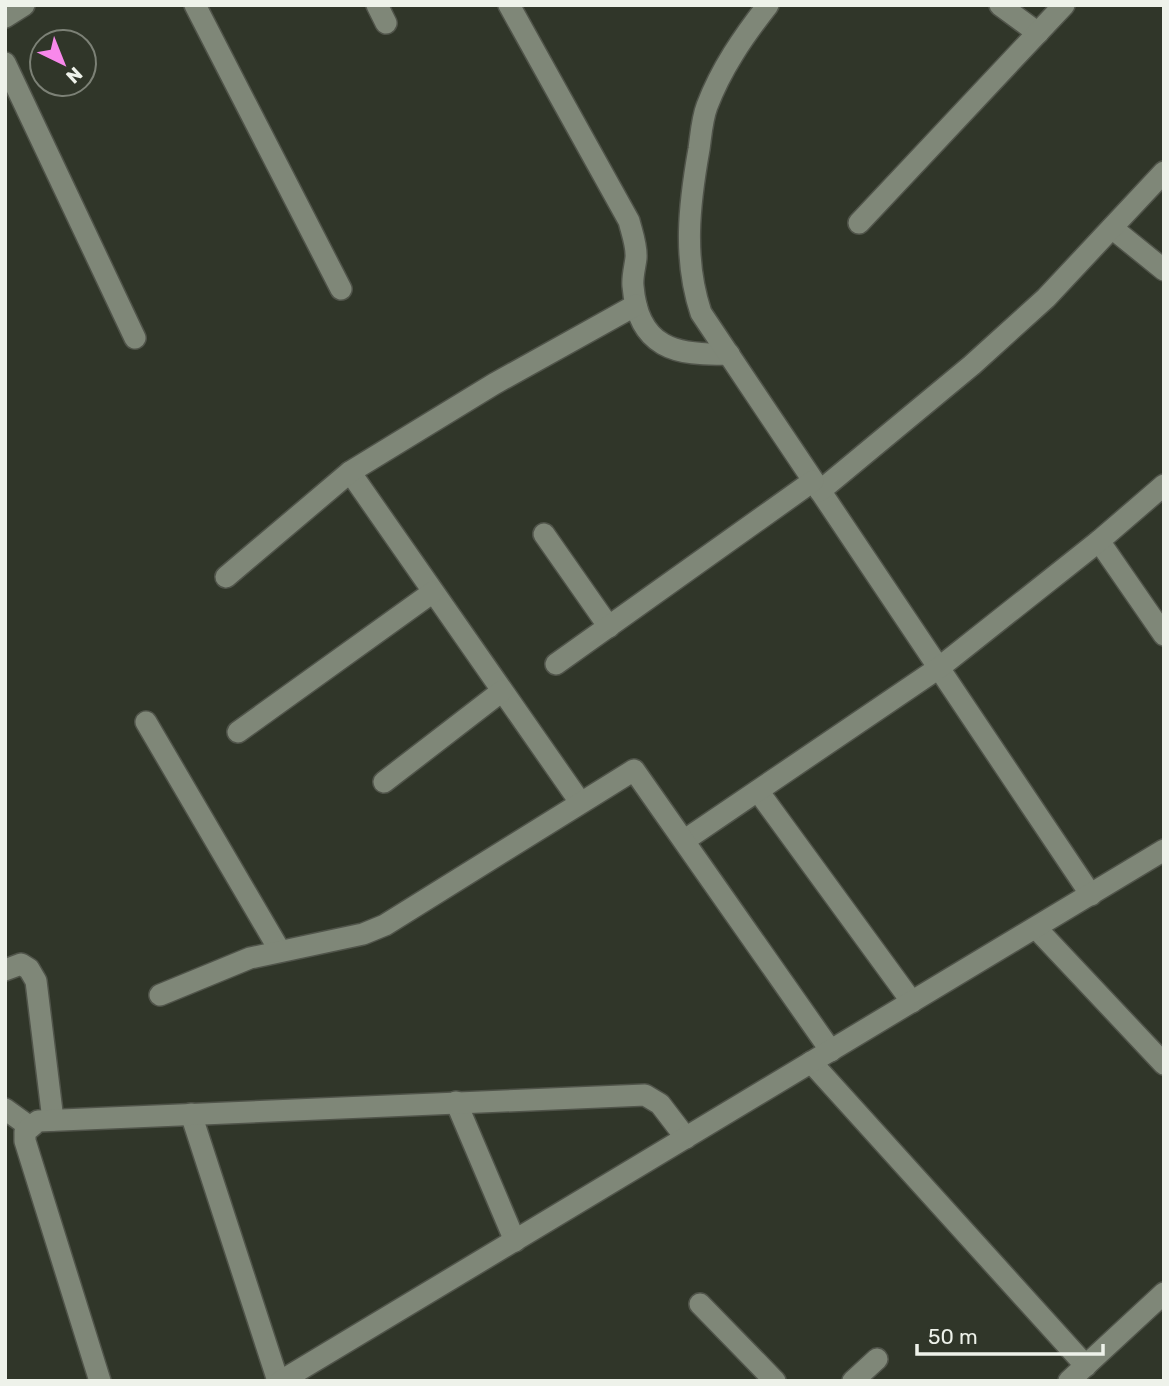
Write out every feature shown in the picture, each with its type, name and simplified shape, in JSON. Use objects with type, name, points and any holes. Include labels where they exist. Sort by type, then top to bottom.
[{"type":"street","points":[[5,16],[24,5]]},
{"type":"street","points":[[195,5],[341,289]]},
{"type":"street","points":[[509,5],[629,221],[636,256],[632,283],[636,305],[661,346],[692,355],[729,355]]},
{"type":"street","points":[[768,5],[736,48],[705,108],[692,188],[688,256],[692,286],[701,313],[1091,895]]},
{"type":"street","points":[[1000,5],[1038,33]]},
{"type":"street","points":[[859,223],[1064,5]]},
{"type":"street","points":[[5,63],[135,338]]},
{"type":"street","points":[[556,664],[817,486],[972,365],[1046,298],[1164,172]]},
{"type":"street","points":[[1112,228],[1164,270]]},
{"type":"street","points":[[226,577],[350,472],[494,384],[636,305]]},
{"type":"street","points":[[350,472],[580,802]]},
{"type":"street","points":[[685,840],[940,667],[1099,541],[1164,485]]},
{"type":"street","points":[[544,534],[609,627]]},
{"type":"street","points":[[1099,541],[1164,635]]},
{"type":"street","points":[[239,732],[433,592]]},
{"type":"street","points":[[384,782],[502,691]]},
{"type":"street","points":[[146,722],[280,951]]},
{"type":"street","points":[[160,995],[250,958],[363,934],[385,925],[634,770],[831,1051]]},
{"type":"street","points":[[758,791],[912,1002]]},
{"type":"street","points":[[191,1114],[279,1381],[1164,850]]},
{"type":"street","points":[[1036,928],[1164,1064]]},
{"type":"street","points":[[5,970],[21,964],[29,969],[36,981],[52,1120]]},
{"type":"street","points":[[811,1062],[1086,1366]]},
{"type":"street","points":[[100,1381],[25,1141],[25,1132],[38,1121],[645,1095],[660,1104],[686,1138]]},
{"type":"street","points":[[456,1102],[515,1241]]},
{"type":"street","points":[[5,1109],[30,1127]]},
{"type":"street","points":[[1069,1381],[1164,1293]]},
{"type":"street","points":[[700,1304],[775,1381]]},
{"type":"street","points":[[853,1381],[877,1359]]}]
